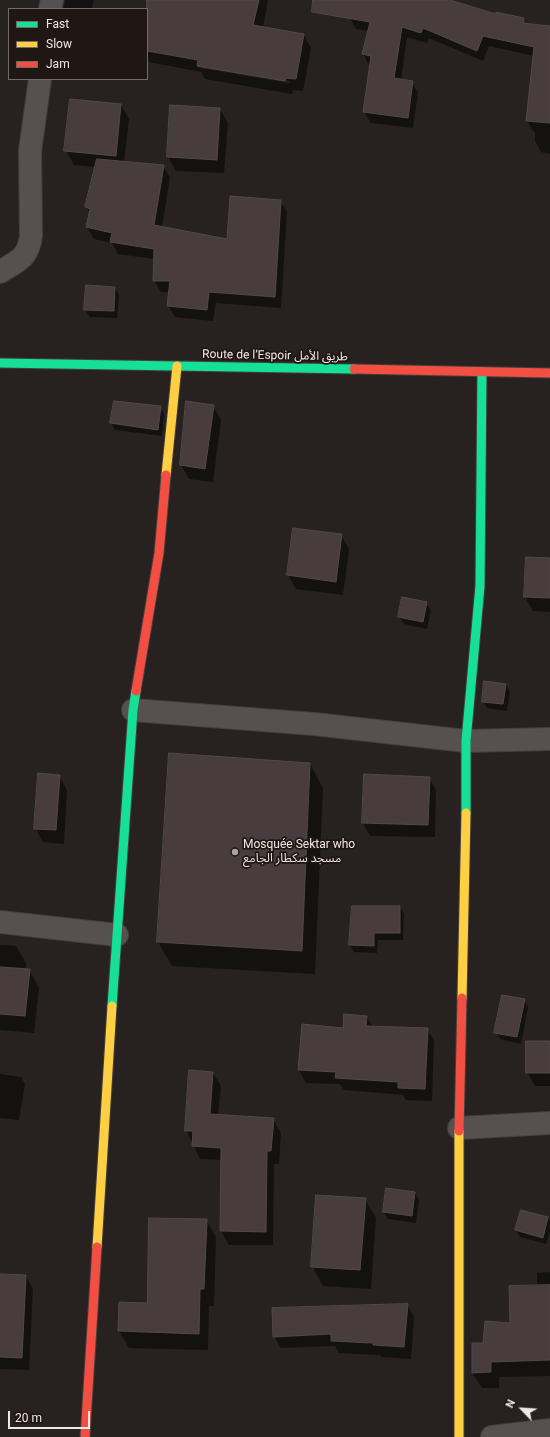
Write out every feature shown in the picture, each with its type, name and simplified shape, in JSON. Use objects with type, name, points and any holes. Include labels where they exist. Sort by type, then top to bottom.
[{"type":"main road","name":"Route de l’Espoir طريق الأمل","points":[[0,363],[550,373]]},
{"type":"main road","points":[[85,1437],[117,935],[134,710],[139,667],[159,553],[177,366]]},
{"type":"main road","points":[[459,1437],[459,1128],[466,852],[466,741],[480,586],[482,372]]},
{"type":"street","points":[[0,272],[23,257],[30,248],[30,151],[40,80]]},
{"type":"street","points":[[134,710],[314,724],[466,741],[550,738]]},
{"type":"street","points":[[0,922],[117,935]]},
{"type":"street","points":[[459,1128],[550,1123]]},
{"type":"street","points":[[492,1437],[550,1430]]},
{"type":"building","points":[[147,0],[259,0],[253,25],[304,34],[296,79],[286,78],[285,81],[197,66],[198,60],[148,51]]},
{"type":"building","points":[[313,0],[450,0],[496,14],[496,12],[524,18],[523,23],[550,26],[550,123],[526,121],[534,47],[483,36],[477,51],[423,28],[421,33],[402,27],[394,78],[413,81],[408,118],[363,112],[371,56],[362,54],[370,22],[312,12]]},
{"type":"building","points":[[70,99],[121,104],[116,156],[64,151]]},
{"type":"building","points":[[170,105],[220,108],[217,160],[167,157]]},
{"type":"building","points":[[97,159],[164,165],[154,225],[227,239],[230,196],[281,200],[275,297],[209,292],[207,310],[167,306],[170,281],[153,281],[154,249],[110,242],[112,233],[86,227],[90,209],[85,207]]},
{"type":"building","points":[[86,285],[115,287],[114,311],[84,310]]},
{"type":"building","points":[[114,401],[161,406],[158,430],[110,423]]},
{"type":"building","points":[[186,401],[214,405],[205,469],[180,465]]},
{"type":"building","points":[[293,528],[342,534],[336,582],[287,575]]},
{"type":"building","points":[[526,557],[550,558],[550,598],[524,597]]},
{"type":"building","points":[[402,597],[427,602],[423,622],[398,617]]},
{"type":"building","points":[[484,681],[506,684],[503,704],[482,702]]},
{"type":"building","name":"Mosquée Sektar who مسجد سكطار الجامع","points":[[169,753],[310,763],[302,951],[157,942]]},
{"type":"building","points":[[38,773],[60,775],[56,830],[34,829]]},
{"type":"building","points":[[364,774],[430,777],[428,825],[362,823]]},
{"type":"building","points":[[352,906],[400,906],[400,933],[374,933],[374,946],[349,945]]},
{"type":"building","points":[[0,967],[30,969],[25,1016],[0,1014]]},
{"type":"building","points":[[502,995],[525,999],[517,1037],[494,1033]]},
{"type":"building","points":[[344,1014],[367,1016],[366,1026],[428,1028],[425,1089],[398,1088],[398,1082],[335,1078],[336,1072],[298,1070],[302,1024],[343,1028]]},
{"type":"building","points":[[526,1041],[550,1041],[550,1073],[526,1073]]},
{"type":"building","points":[[189,1070],[213,1072],[210,1114],[274,1118],[271,1151],[267,1151],[266,1232],[220,1231],[221,1148],[192,1146],[193,1131],[185,1131]]},
{"type":"building","points":[[386,1188],[415,1192],[412,1216],[383,1212]]},
{"type":"building","points":[[316,1195],[366,1198],[360,1270],[311,1267]]},
{"type":"building","points":[[521,1210],[548,1217],[543,1238],[515,1230]]},
{"type":"building","points":[[149,1218],[207,1219],[204,1289],[200,1289],[199,1334],[118,1331],[119,1302],[147,1303]]},
{"type":"building","points":[[0,1274],[26,1275],[22,1358],[0,1357]]},
{"type":"building","points":[[550,1285],[550,1360],[491,1362],[491,1372],[472,1373],[472,1343],[483,1343],[485,1321],[510,1323],[509,1286]]},
{"type":"building","points":[[408,1304],[404,1347],[373,1345],[373,1343],[331,1341],[331,1334],[273,1337],[272,1308]]},
{"type":"traffic: fast","points":[[0,363],[354,369]]},
{"type":"traffic: fast","points":[[466,813],[466,741],[480,586],[482,372]]},
{"type":"traffic: fast","points":[[112,1006],[133,710],[136,691]]},
{"type":"traffic: slow","points":[[166,475],[177,366]]},
{"type":"traffic: slow","points":[[462,998],[466,813]]},
{"type":"traffic: slow","points":[[97,1247],[112,1006]]},
{"type":"traffic: slow","points":[[459,1131],[459,1437]]},
{"type":"traffic: jam","points":[[354,369],[550,373]]},
{"type":"traffic: jam","points":[[136,691],[159,553],[166,475]]},
{"type":"traffic: jam","points":[[459,1131],[462,998]]},
{"type":"traffic: jam","points":[[85,1437],[97,1247]]},
{"type":"place","name":"Mosquée Sektar who مسجد سكطار الجامع","points":[[235,852]]}]
